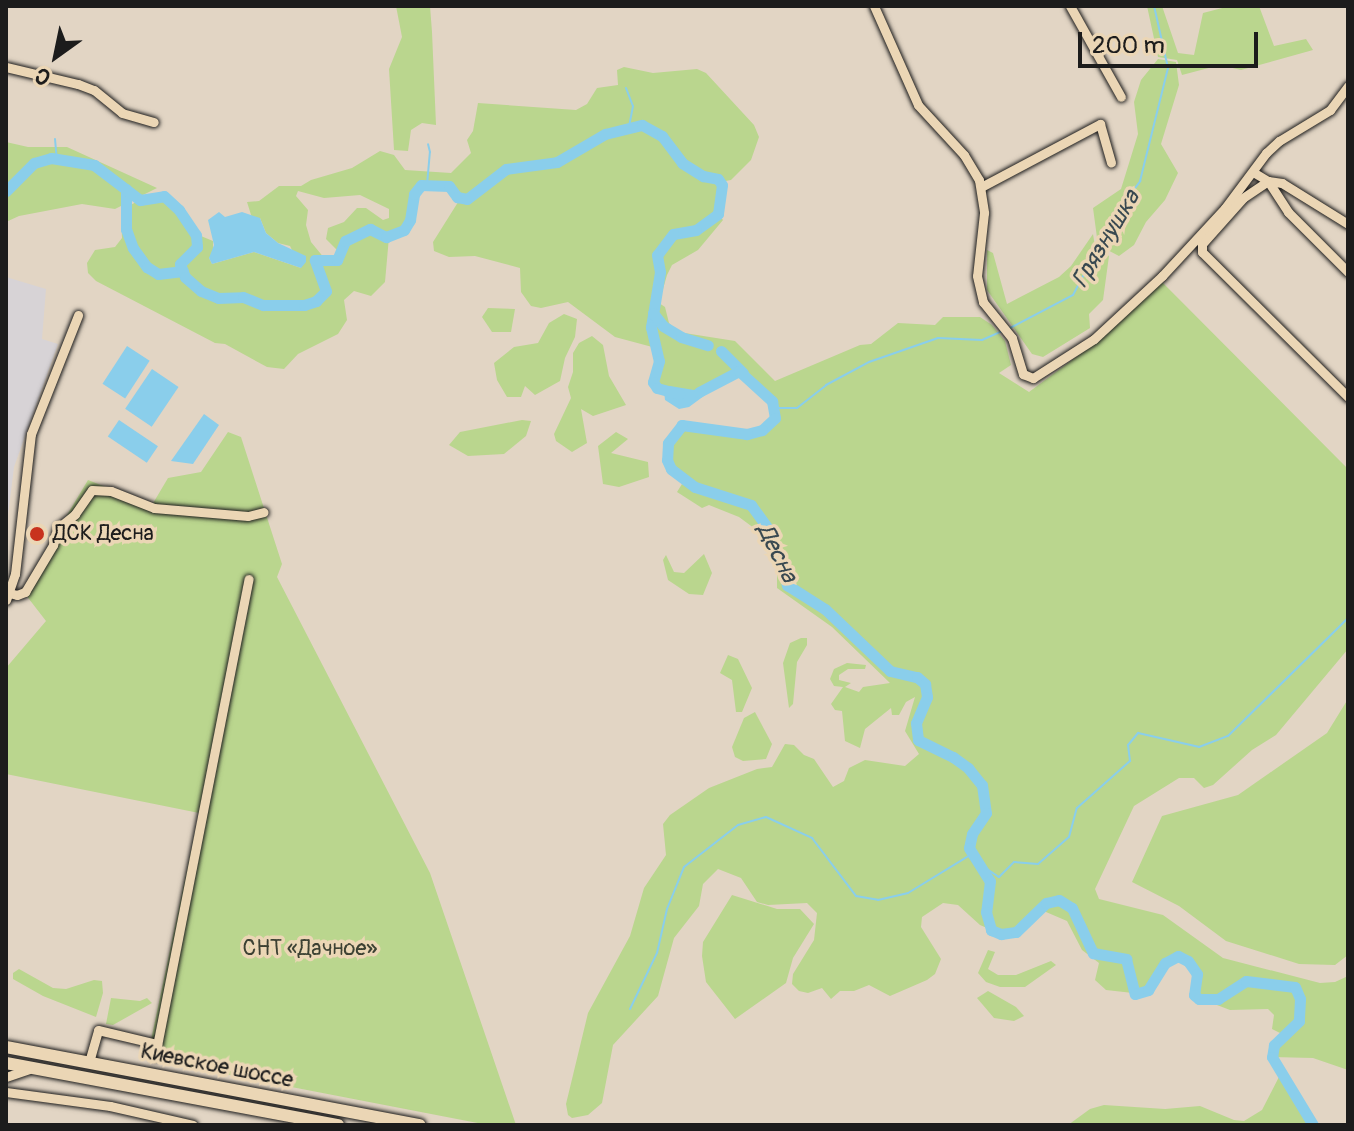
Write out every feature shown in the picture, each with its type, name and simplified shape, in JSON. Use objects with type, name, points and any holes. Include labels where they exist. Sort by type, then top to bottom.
[{"type":"highway","name":"Киевское шоссе","points":[[6,1047],[420,1125]]},
{"type":"highway","name":"Киевское шоссе","points":[[6,1063],[314,1123],[338,1125]]},
{"type":"street","points":[[874,6],[918,105],[964,155],[981,187],[984,213],[977,276],[983,302],[1012,338],[1023,374],[1033,378],[1042,376],[1094,339],[1162,276],[1279,141],[1330,110],[1348,86]]},
{"type":"street","points":[[1070,6],[1121,97]]},
{"type":"street","points":[[6,67],[78,84],[94,90],[122,113],[154,122]]},
{"type":"street","points":[[981,187],[1100,124],[1111,162]]},
{"type":"street","points":[[1253,172],[1268,181],[1282,183],[1348,224]]},
{"type":"street","points":[[1268,181],[1288,212],[1348,272]]},
{"type":"street","points":[[1268,181],[1243,198],[1202,244],[1202,252],[1348,397]]},
{"type":"street","points":[[78,315],[31,434],[15,574],[8,596],[25,592],[52,546],[58,528],[75,514],[92,490],[111,491],[154,508],[248,516],[264,512]]},
{"type":"street","points":[[155,1056],[249,579]]},
{"type":"street","points":[[89,1062],[98,1030],[157,1044]]},
{"type":"street","points":[[6,1077],[21,1070],[44,1069]]},
{"type":"street","points":[[6,1092],[110,1106],[193,1125]]},
{"type":"shaded area","points":[[6,277],[46,289],[42,339],[58,344],[14,467],[6,531]]},
{"type":"green space","points":[[396,6],[430,6],[436,125],[422,123],[411,130],[408,151],[394,150],[389,69],[402,37]]},
{"type":"green space","points":[[1147,6],[1162,6],[1178,53],[1194,55],[1203,13],[1230,6],[1259,6],[1274,46],[1306,39],[1313,50],[1241,70],[1220,65],[1182,75],[1177,60],[1158,57]]},
{"type":"green space","points":[[1158,59],[1176,62],[1179,85],[1161,144],[1178,173],[1165,200],[1146,222],[1134,245],[1119,256],[1098,245],[1093,208],[1121,189],[1138,134],[1134,102],[1141,80]]},
{"type":"green space","points":[[624,67],[653,73],[697,69],[706,73],[754,125],[759,137],[751,160],[731,180],[720,182],[718,214],[723,220],[698,250],[672,265],[667,275],[659,303],[665,307],[669,323],[678,332],[735,341],[775,381],[860,345],[871,344],[898,323],[935,325],[943,317],[980,317],[992,325],[1005,341],[1011,365],[999,373],[1029,392],[1099,340],[1161,281],[1348,469],[1348,649],[1276,735],[1252,750],[1213,785],[1204,788],[1194,778],[1179,778],[1134,806],[1095,889],[1099,899],[1163,915],[1223,958],[1320,983],[1335,982],[1348,976],[1348,1070],[1313,1058],[1272,1057],[1274,1045],[1284,1035],[1272,1029],[1274,1015],[1268,1009],[1230,1010],[1196,997],[1197,974],[1182,957],[1165,963],[1148,990],[1142,994],[1106,990],[1095,980],[1099,963],[1082,950],[1067,921],[1039,909],[1016,932],[1001,934],[980,925],[958,905],[943,903],[922,917],[921,927],[941,959],[935,974],[927,980],[890,996],[869,985],[854,991],[840,991],[831,999],[822,988],[808,993],[799,991],[792,984],[793,974],[814,940],[817,913],[807,903],[768,905],[757,902],[741,878],[718,869],[703,884],[699,906],[674,938],[658,996],[613,1045],[602,1103],[588,1115],[572,1118],[568,1115],[566,1104],[588,1013],[630,936],[644,888],[666,855],[663,824],[670,815],[709,788],[757,769],[772,767],[785,744],[794,745],[804,755],[814,759],[833,787],[844,781],[849,768],[865,760],[905,766],[919,754],[905,731],[915,697],[906,702],[899,715],[892,715],[891,708],[865,729],[860,748],[845,741],[842,711],[835,710],[831,704],[843,687],[834,686],[830,679],[834,669],[847,663],[866,665],[865,669],[848,669],[839,675],[839,680],[851,683],[845,687],[859,692],[863,687],[890,683],[832,627],[777,588],[777,561],[762,534],[739,517],[709,505],[702,508],[677,492],[682,484],[705,495],[727,496],[695,487],[671,469],[666,453],[679,427],[689,424],[711,430],[752,433],[765,428],[775,418],[772,401],[739,371],[692,396],[657,388],[653,382],[659,361],[656,348],[615,337],[568,302],[541,308],[531,306],[521,292],[520,268],[475,256],[449,257],[434,251],[433,242],[460,199],[449,186],[418,188],[410,220],[404,230],[389,237],[385,282],[371,296],[354,291],[344,300],[347,320],[338,334],[298,354],[284,369],[267,367],[225,344],[215,343],[96,281],[88,273],[87,263],[95,250],[115,247],[122,238],[121,210],[140,200],[164,196],[196,234],[213,241],[213,254],[209,258],[212,264],[254,252],[301,268],[290,246],[278,243],[266,233],[260,218],[252,218],[247,202],[259,201],[279,186],[301,186],[352,168],[380,151],[394,155],[405,170],[451,173],[471,153],[467,140],[473,131],[478,103],[576,110],[587,104],[597,88],[618,85],[617,70]],"holes":[[[298,191],[324,198],[360,195],[389,209],[389,218],[383,220],[366,208],[357,208],[344,222],[328,228],[326,239],[341,254],[337,260],[325,259],[311,242],[306,225],[308,210],[296,196]]]},
{"type":"green space","points":[[6,142],[28,147],[67,147],[157,188],[115,209],[82,204],[19,216],[6,222]]},
{"type":"green space","points":[[1093,234],[1095,246],[1109,256],[1103,300],[1089,314],[1090,328],[1043,357],[1032,354],[987,290],[987,250],[993,253],[1007,304],[1059,277],[1071,266]]},
{"type":"green space","points":[[488,308],[515,309],[511,332],[492,332],[482,317]]},
{"type":"green space","points":[[564,314],[577,319],[575,337],[565,358],[560,381],[535,395],[525,386],[521,397],[507,397],[497,380],[494,363],[514,347],[538,343],[549,323]]},
{"type":"green space","points":[[592,336],[603,345],[609,376],[626,405],[593,416],[581,409],[587,443],[572,452],[556,441],[554,434],[571,398],[568,387],[573,372],[573,353],[579,343]]},
{"type":"green space","points":[[531,421],[526,436],[504,454],[468,456],[449,445],[460,432]]},
{"type":"green space","name":"СНТ «Дачное»","points":[[228,432],[241,437],[282,564],[277,577],[430,873],[516,1125],[488,1125],[147,1059],[199,813],[6,774],[6,668],[46,621],[22,590],[88,480],[152,505],[168,478],[201,472]]},
{"type":"green space","points":[[616,432],[628,439],[611,453],[648,462],[649,477],[619,487],[603,484],[598,446]]},
{"type":"green space","points":[[704,554],[712,573],[703,595],[689,594],[668,580],[663,560],[666,555],[674,572],[684,573]]},
{"type":"green space","points":[[807,638],[807,645],[797,662],[793,704],[789,708],[783,663],[790,643]]},
{"type":"green space","points":[[728,655],[738,659],[752,688],[742,712],[736,712],[732,680],[720,673]]},
{"type":"green space","points":[[1348,699],[1348,955],[1335,965],[1299,964],[1226,941],[1179,906],[1132,882],[1162,816],[1238,795],[1327,733]]},
{"type":"green space","points":[[755,712],[772,744],[766,759],[743,761],[735,757],[732,747],[744,718]]},
{"type":"green space","points":[[732,895],[777,909],[800,909],[814,924],[793,958],[786,983],[735,1019],[706,982],[702,956],[703,942]]},
{"type":"green space","points":[[988,950],[995,952],[988,969],[998,975],[1016,975],[1051,961],[1056,965],[1025,987],[1000,987],[986,982],[978,973]]},
{"type":"green space","points":[[19,969],[53,988],[66,989],[94,980],[102,981],[103,993],[96,1017],[43,996],[13,979],[13,973]]},
{"type":"green space","points":[[988,991],[1016,1007],[1024,1016],[1014,1021],[994,1018],[977,998]]},
{"type":"green space","points":[[111,998],[140,1001],[147,998],[152,1003],[113,1025],[106,1024]]},
{"type":"green space","points":[[1282,1071],[1313,1125],[1068,1125],[1090,1109],[1104,1105],[1165,1109],[1200,1106],[1244,1121],[1262,1110]]},
{"type":"water","points":[[219,212],[225,217],[242,212],[260,218],[266,233],[278,243],[306,256],[306,262],[301,268],[254,252],[212,264],[209,258],[214,245],[208,220]]},
{"type":"water","points":[[127,346],[150,361],[125,398],[102,384]]},
{"type":"water","points":[[152,369],[179,387],[152,427],[125,409]]},
{"type":"water","points":[[708,383],[712,385],[708,393],[689,407],[679,409],[665,400],[664,391],[670,386],[694,390]]},
{"type":"water","points":[[204,414],[219,425],[193,464],[171,461]]},
{"type":"water","points":[[119,420],[158,446],[147,463],[108,437]]},
{"type":"waterway","name":"Грязнушка","points":[[1008,329],[1073,295],[1117,212],[1140,181],[1168,68],[1154,6]]},
{"type":"waterway","points":[[626,88],[633,106],[629,127]]},
{"type":"waterway","name":"Десна","points":[[6,191],[34,163],[51,158],[94,165],[140,200],[164,196],[179,210],[196,235],[197,247],[180,264],[185,277],[201,291],[218,298],[243,297],[263,305],[304,305],[316,301],[326,291],[315,260],[337,260],[345,241],[370,229],[386,237],[404,230],[410,220],[414,194],[421,185],[449,186],[457,197],[467,199],[506,169],[557,162],[605,134],[642,125],[662,136],[682,163],[703,176],[718,179],[722,185],[718,214],[696,230],[673,234],[657,255],[660,272],[651,327],[659,361],[653,382],[657,388],[679,394]]},
{"type":"waterway","points":[[55,139],[57,160]]},
{"type":"waterway","points":[[427,185],[428,144]]},
{"type":"waterway","name":"Десна","points":[[126,189],[126,229],[133,248],[147,267],[158,274],[183,271]]},
{"type":"waterway","points":[[653,313],[663,326],[681,337],[708,345]]},
{"type":"waterway","name":"Грязнушка","points":[[775,408],[797,408],[826,385],[869,362],[938,338],[982,340],[1002,331]]},
{"type":"waterway","points":[[721,351],[743,373]]},
{"type":"waterway","name":"Десна","points":[[699,392],[739,371],[772,401],[775,418],[762,430],[747,434],[682,425],[668,443],[667,460],[671,469],[695,487],[751,505],[770,531],[787,585],[825,609],[890,671],[917,677],[925,684],[927,697],[916,723],[918,740],[953,757],[968,768],[982,785],[986,813],[972,834],[969,848],[990,881],[986,912],[991,930],[1001,934],[1016,932],[1046,903],[1059,900],[1072,908],[1093,953],[1126,959],[1135,994],[1148,990],[1165,963],[1178,956],[1188,961],[1197,974],[1194,995],[1199,999],[1218,999],[1246,981],[1295,987],[1300,999],[1299,1021],[1274,1045],[1272,1057],[1313,1125]]},
{"type":"waterway","points":[[984,867],[999,877],[1014,862],[1038,864],[1069,837],[1077,808],[1130,761],[1128,745],[1138,733],[1199,747],[1228,736],[1348,618]]},
{"type":"waterway","points":[[630,1009],[657,953],[667,909],[684,867],[738,825],[766,817],[812,838],[856,896],[878,900],[908,893],[972,854]]},
{"type":"place","name":"ДСК Десна","points":[[37,534]]}]
